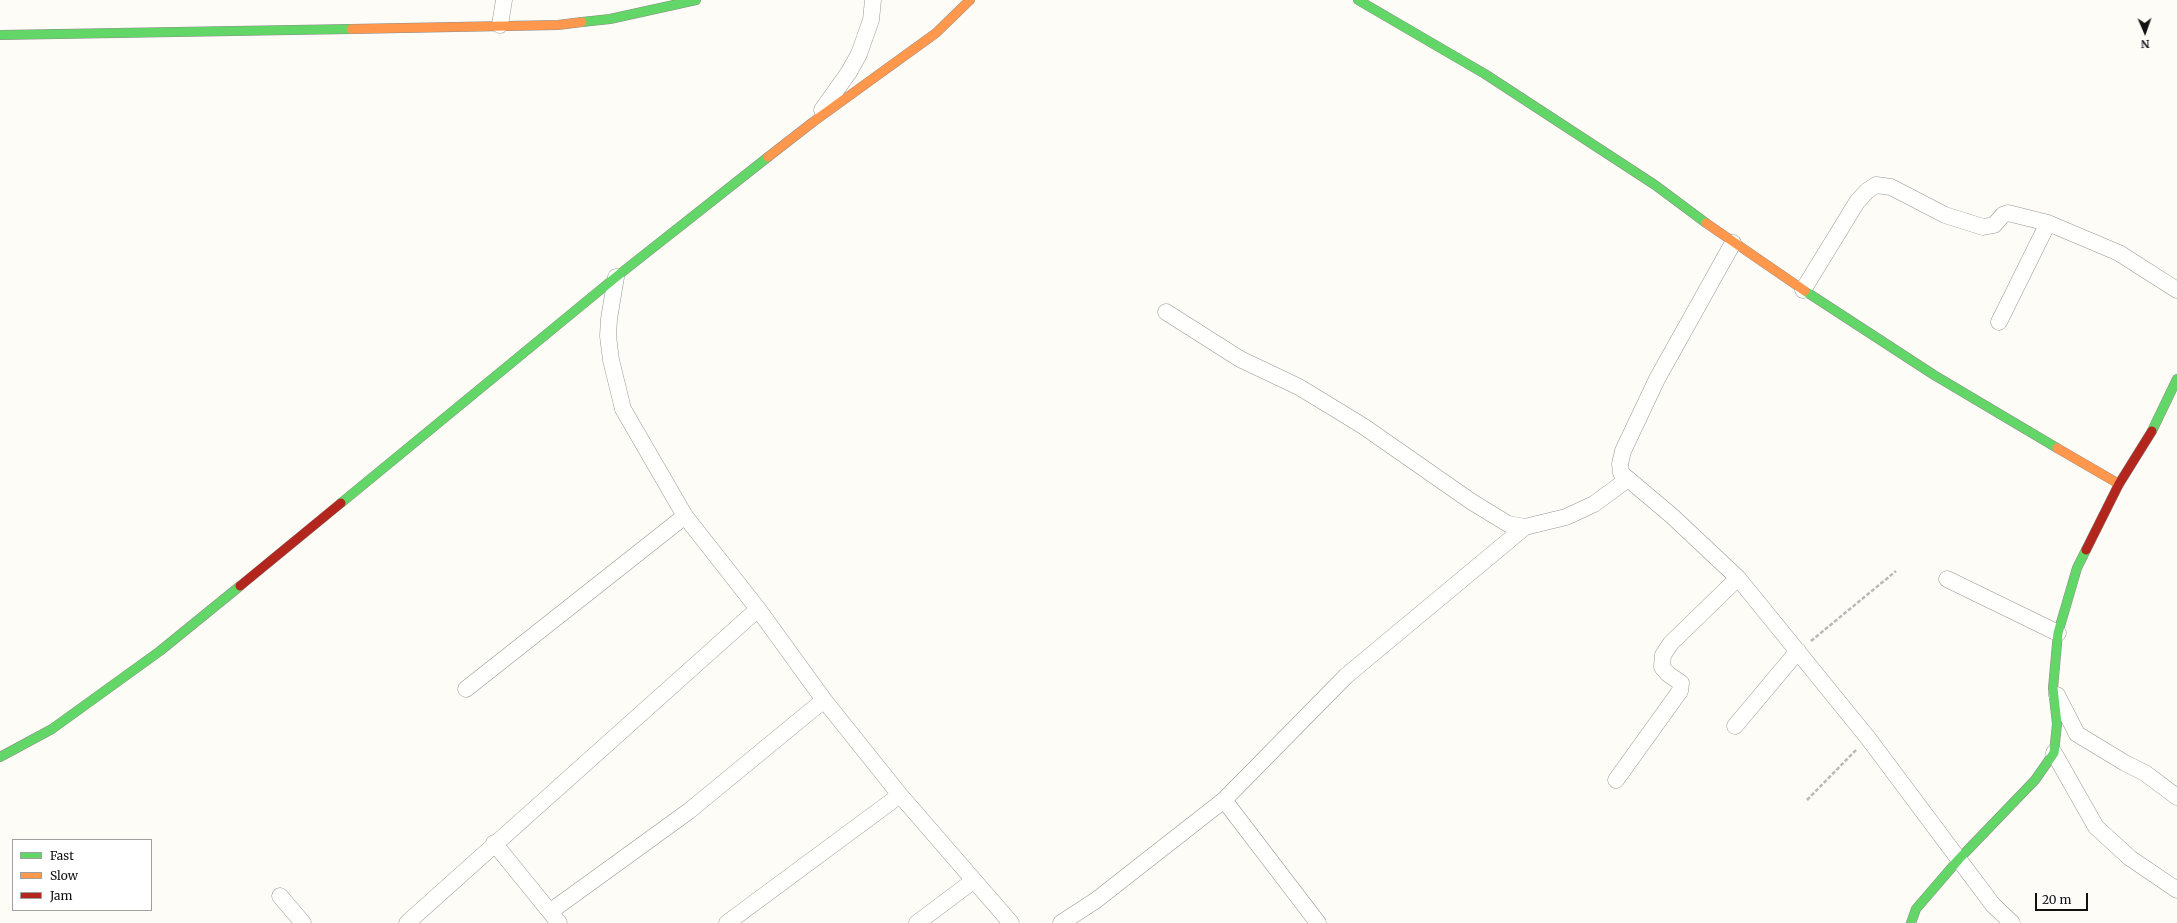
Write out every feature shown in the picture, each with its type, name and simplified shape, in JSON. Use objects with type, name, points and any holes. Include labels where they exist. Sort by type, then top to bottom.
[{"type":"street","points":[[500,25],[504,0]]},
{"type":"street","points":[[0,35],[558,25],[610,19],[661,9],[696,0]]},
{"type":"street","points":[[813,122],[838,89],[858,54],[872,20],[873,0]]},
{"type":"street","points":[[0,757],[52,729],[160,651],[616,277],[813,122],[898,62],[936,33],[970,0]]},
{"type":"street","points":[[1358,0],[1491,79],[1654,185],[1733,243],[1934,375],[2118,484]]},
{"type":"street","points":[[1803,290],[1857,202],[1867,191],[1876,185],[1891,187],[1945,215],[1983,227],[1994,225],[2003,215],[2008,213],[2048,223],[2119,253],[2177,290]]},
{"type":"street","points":[[1999,322],[2048,223]]},
{"type":"street","points":[[1733,243],[1657,379],[1623,451],[1620,464],[1621,473],[1672,516],[1738,578],[1868,738],[1960,859],[1992,905],[2012,923]]},
{"type":"street","points":[[616,277],[608,319],[608,336],[611,360],[623,409],[685,516],[758,609],[824,700],[900,795],[1011,923]]},
{"type":"street","points":[[1166,312],[1240,359],[1299,387],[1363,426],[1472,502],[1508,524],[1525,527],[1566,517],[1594,504],[1628,479]]},
{"type":"street","points":[[1911,923],[1916,909],[1960,859],[2035,780],[2054,753],[2057,724],[2053,688],[2058,633],[2077,568],[2118,484],[2149,436],[2177,379]]},
{"type":"street","points":[[466,690],[685,516]]},
{"type":"street","points":[[1060,923],[1095,901],[1224,800],[1346,676],[1525,527]]},
{"type":"street","points":[[1616,780],[1680,691],[1681,683],[1668,674],[1662,667],[1663,655],[1670,643],[1738,578]]},
{"type":"street","points":[[1947,579],[2058,633]]},
{"type":"street","points":[[407,923],[494,843],[758,609]]},
{"type":"street","points":[[1735,726],[1798,651]]},
{"type":"street","points":[[2053,688],[2077,734],[2125,763],[2145,773],[2177,796]]},
{"type":"street","points":[[494,843],[555,917],[689,811],[824,700]]},
{"type":"street","points":[[2054,753],[2096,827],[2130,858],[2177,890]]},
{"type":"street","points":[[727,923],[900,795]]},
{"type":"street","points":[[1224,800],[1318,923]]},
{"type":"street","points":[[917,923],[973,881]]},
{"type":"street","points":[[280,896],[303,923]]},
{"type":"path","points":[[1798,651],[1896,571]]},
{"type":"path","points":[[1807,800],[1868,738]]},
{"type":"traffic: fast","points":[[582,22],[610,19],[696,0]]},
{"type":"traffic: fast","points":[[1358,0],[1485,74],[1655,185],[1706,223]]},
{"type":"traffic: fast","points":[[0,35],[351,29]]},
{"type":"traffic: fast","points":[[341,503],[616,277],[768,157]]},
{"type":"traffic: fast","points":[[1805,291],[1934,375],[2057,448]]},
{"type":"traffic: fast","points":[[2152,431],[2177,379]]},
{"type":"traffic: fast","points":[[1911,923],[1916,909],[1959,859],[2035,780],[2054,753],[2057,724],[2053,688],[2058,633],[2077,568],[2086,550]]},
{"type":"traffic: fast","points":[[0,757],[52,729],[160,651],[240,586]]},
{"type":"traffic: slow","points":[[768,157],[813,122],[936,33],[970,0]]},
{"type":"traffic: slow","points":[[351,29],[558,25],[582,22]]},
{"type":"traffic: slow","points":[[1706,223],[1805,291]]},
{"type":"traffic: slow","points":[[2057,448],[2119,484]]},
{"type":"traffic: jam","points":[[2086,550],[2119,484],[2152,431]]},
{"type":"traffic: jam","points":[[240,586],[341,503]]}]
